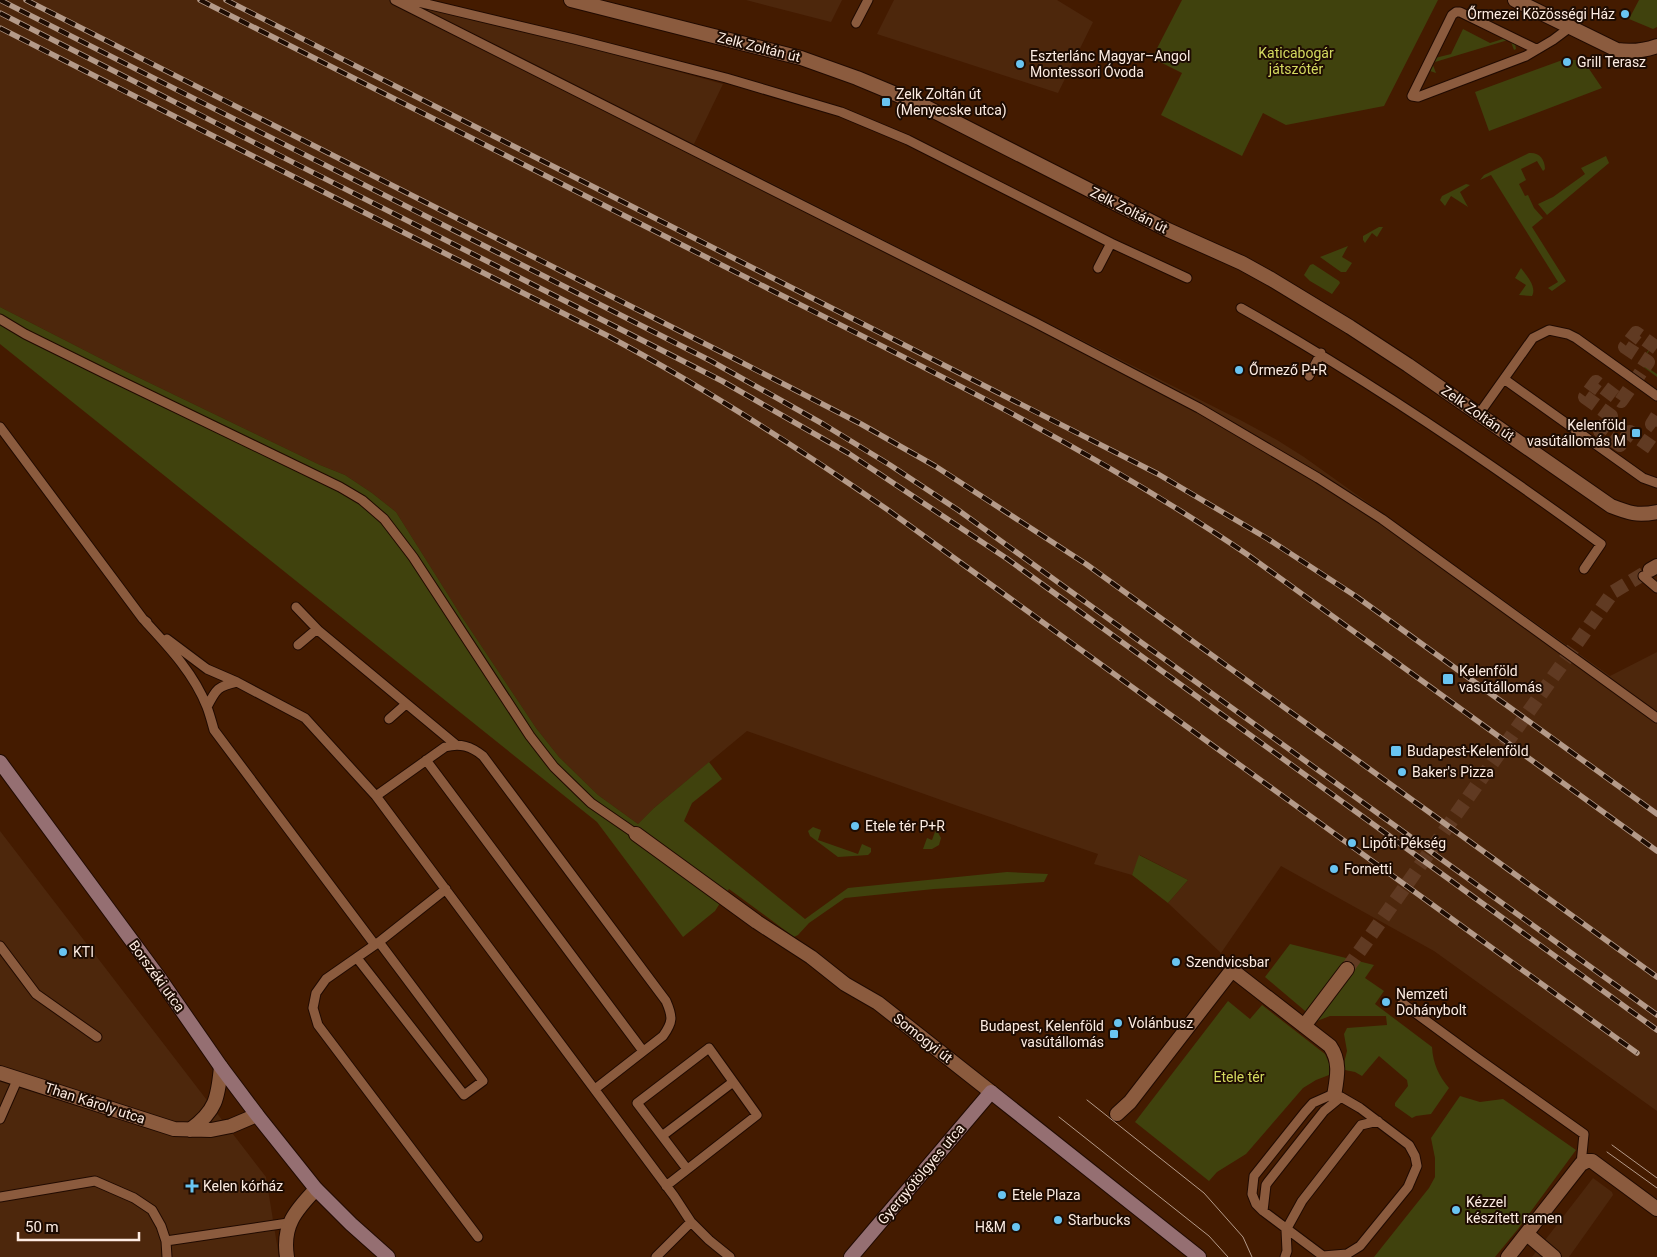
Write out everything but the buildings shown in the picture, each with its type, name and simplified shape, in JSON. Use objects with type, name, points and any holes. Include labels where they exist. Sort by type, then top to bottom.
[{"type":"main road","name":"Borszéki utca","points":[[0,762],[160,979],[257,1115],[316,1189],[388,1257]]},
{"type":"main road","name":"Gyergyótölgyes utca","points":[[852,1257],[991,1092]]},
{"type":"main road","name":"Somogyi út","points":[[991,1092],[1199,1257]]},
{"type":"street","name":"Zelk Zoltán út","points":[[571,0],[801,58],[857,78],[922,105],[1160,226],[1242,263],[1271,279],[1350,327],[1611,506],[1631,514],[1642,515],[1657,512]]},
{"type":"street","points":[[1515,0],[1617,50],[1642,51],[1657,46]]},
{"type":"street","name":"Somogyi út","points":[[636,834],[757,922],[811,957],[845,984],[878,1003],[991,1092]]},
{"type":"street","points":[[1304,1026],[1347,968]]},
{"type":"street","points":[[1117,1114],[1130,1102],[1232,970],[1330,1046],[1336,1056],[1337,1096]]},
{"type":"street","points":[[190,1130],[203,1120],[211,1110],[217,1096],[221,1067]]},
{"type":"street","name":"Than Károly utca","points":[[0,1073],[174,1129],[211,1130],[231,1126],[257,1115]]},
{"type":"street","points":[[1508,1257],[1581,1164],[1587,1160],[1592,1161],[1657,1209]]},
{"type":"street","points":[[287,1257],[284,1242],[288,1223],[316,1189]]},
{"type":"street","points":[[1527,1234],[1554,1257]]},
{"type":"lane","points":[[395,0],[999,304],[1198,408],[1318,478],[1382,519],[1657,718]]},
{"type":"lane","points":[[410,0],[726,78],[841,112],[908,140],[1111,243],[1186,278]]},
{"type":"lane","points":[[856,23],[867,0]]},
{"type":"lane","points":[[1536,49],[1460,12],[1456,12],[1452,15],[1412,96],[1418,97],[1427,94],[1526,56],[1569,28]]},
{"type":"lane","points":[[1098,268],[1111,243]]},
{"type":"lane","points":[[1242,308],[1321,353],[1409,409],[1529,491],[1602,544],[1584,569]]},
{"type":"lane","points":[[0,319],[25,334],[340,487],[362,500],[384,519],[412,557],[530,736],[554,767],[591,803],[636,834]]},
{"type":"lane","points":[[1479,414],[1533,338],[1549,330],[1558,331],[1576,338],[1657,396]]},
{"type":"lane","points":[[1309,376],[1321,353]]},
{"type":"lane","points":[[1504,379],[1643,478],[1657,483]]},
{"type":"lane","points":[[0,427],[143,619],[176,656],[207,707],[214,730],[483,1081],[464,1095],[357,958]]},
{"type":"lane","points":[[1650,571],[1657,588]]},
{"type":"lane","points":[[296,607],[317,629],[455,744],[476,750],[483,756],[666,1001],[671,1013],[670,1026],[663,1036],[594,1089]]},
{"type":"lane","points":[[143,619],[207,669],[237,682],[305,718],[376,796],[691,1222],[730,1257]]},
{"type":"lane","points":[[298,645],[317,629]]},
{"type":"lane","points":[[207,707],[215,692],[221,686],[237,682]]},
{"type":"lane","points":[[389,720],[406,704]]},
{"type":"lane","points":[[376,796],[445,747],[455,744]]},
{"type":"lane","points":[[426,760],[643,1052]]},
{"type":"lane","points":[[446,889],[377,943],[326,979],[316,993],[313,1008],[318,1025],[478,1237]]},
{"type":"lane","points":[[0,946],[36,994],[96,1037]]},
{"type":"lane","points":[[1402,1003],[1584,1134],[1581,1164]]},
{"type":"lane","points":[[666,1186],[757,1115],[709,1048],[637,1103],[687,1169]]},
{"type":"lane","points":[[0,1118],[18,1078]]},
{"type":"lane","points":[[662,1136],[733,1082]]},
{"type":"lane","points":[[1331,1096],[1337,1096],[1360,1108],[1378,1121],[1409,1145],[1415,1156],[1417,1166],[1408,1187],[1360,1246],[1347,1254],[1322,1257],[1256,1204],[1252,1194],[1254,1176],[1313,1103],[1331,1096]]},
{"type":"lane","points":[[1263,1211],[1266,1185],[1337,1096]]},
{"type":"lane","points":[[1285,1257],[1287,1251],[1286,1230],[1302,1201],[1361,1125],[1378,1121]]},
{"type":"lane","points":[[0,1196],[95,1181],[134,1198],[152,1210],[161,1226],[166,1241],[167,1257]]},
{"type":"lane","points":[[656,1257],[691,1222]]},
{"type":"lane","points":[[166,1241],[288,1223]]},
{"type":"shaded area","points":[[0,0],[418,0],[723,84],[694,144],[1277,440],[1304,457],[1610,676],[1657,652],[1657,1111],[1434,951],[1281,866],[1221,953],[1168,903],[1188,880],[1140,855],[1132,875],[1094,864],[1098,854],[747,731],[654,808],[638,824],[598,795],[559,757],[536,728],[462,617],[396,512],[345,475],[320,465],[125,371],[0,307]]},
{"type":"shaded area","points":[[746,0],[842,0],[831,22]]},
{"type":"shaded area","name":"Eszterlánc Magyar–Angol Montessori Óvoda","points":[[894,0],[1057,0],[1093,22],[1058,93],[877,34]]},
{"type":"shaded area","points":[[0,831],[266,1177],[279,1257],[0,1257]]},
{"type":"shaded area","points":[[1593,1178],[1612,1192],[1613,1195],[1569,1257],[1532,1257]]},
{"type":"green space","name":"Katicabogár játszótér","points":[[1182,0],[1438,0],[1384,106],[1286,125],[1263,113],[1242,156],[1161,115],[1182,73],[1152,58]]},
{"type":"green space","points":[[1639,0],[1657,0],[1657,27],[1653,29],[1629,19]]},
{"type":"green space","points":[[1463,29],[1490,43],[1506,38],[1515,43],[1516,49],[1514,50],[1511,42],[1508,40],[1435,62],[1433,65],[1436,73],[1430,71],[1435,58],[1451,54]]},
{"type":"green space","points":[[1568,58],[1583,60],[1602,88],[1489,131],[1475,92]]},
{"type":"green space","points":[[1529,153],[1541,157],[1545,169],[1543,171],[1537,161],[1521,169],[1526,180],[1519,184],[1525,196],[1528,195],[1534,208],[1543,218],[1532,227],[1566,281],[1552,291],[1548,288],[1558,282],[1491,175],[1480,180],[1484,175]]},
{"type":"green space","points":[[1606,156],[1609,163],[1547,215],[1538,204],[1553,197],[1585,174],[1581,168]]},
{"type":"green space","points":[[1466,184],[1470,185],[1460,192],[1468,207],[1451,196],[1445,206],[1440,200],[1442,196]]},
{"type":"green space","points":[[1379,227],[1383,227],[1377,237],[1372,233],[1365,243],[1363,236]]},
{"type":"green space","points":[[1348,246],[1342,257],[1352,263],[1346,272],[1341,272],[1320,257]]},
{"type":"green space","points":[[1313,264],[1339,281],[1340,283],[1332,294],[1310,281],[1304,275],[1310,265]]},
{"type":"green space","points":[[1521,268],[1532,285],[1532,296],[1519,295],[1526,285],[1515,278]]},
{"type":"green space","points":[[0,307],[125,371],[320,465],[345,475],[372,493],[396,512],[462,617],[536,728],[559,757],[598,795],[638,824],[654,808],[709,762],[722,779],[692,803],[684,821],[805,919],[848,888],[1007,872],[1048,874],[1044,882],[934,889],[845,898],[809,923],[794,937],[729,889],[715,911],[683,937],[597,822],[0,344]]},
{"type":"green space","points":[[1657,340],[1644,358],[1654,365],[1651,370],[1657,374],[1657,377],[1638,363]]},
{"type":"green space","points":[[813,827],[821,830],[818,840],[858,854],[862,844],[871,848],[871,852],[868,855],[838,857],[810,836],[808,831]]},
{"type":"green space","points":[[936,829],[941,838],[939,845],[932,849],[923,849],[927,838],[932,840]]},
{"type":"green space","points":[[1139,855],[1188,880],[1168,903],[1132,875]]},
{"type":"green space","points":[[1290,944],[1374,965],[1365,978],[1384,991],[1375,1004],[1432,1047],[1437,1069],[1449,1088],[1431,1114],[1412,1118],[1395,1106],[1395,1103],[1408,1086],[1407,1080],[1379,1056],[1362,1076],[1345,1070],[1343,1067],[1347,1051],[1344,1034],[1347,1028],[1387,1025],[1386,1016],[1330,1016],[1317,1021],[1265,977]]},
{"type":"green space","name":"Etele tér","points":[[1228,1001],[1250,1019],[1262,1005],[1325,1054],[1329,1063],[1329,1075],[1303,1088],[1246,1154],[1217,1172],[1209,1181],[1135,1122]]},
{"type":"green space","points":[[1460,1096],[1480,1102],[1503,1099],[1576,1150],[1495,1257],[1374,1257],[1429,1188],[1435,1177],[1435,1158],[1431,1138]]},
{"type":"tunnel","points":[[1657,348],[1636,333],[1625,347],[1648,362],[1621,401],[1596,382],[1585,397],[1611,416],[1600,431],[1620,445],[1630,432],[1657,451]]},
{"type":"tunnel","points":[[1657,416],[1652,424],[1657,428]]},
{"type":"tunnel","points":[[1347,969],[1613,592],[1650,570]]},
{"type":"tram line","points":[[1087,1100],[1204,1193],[1243,1237],[1252,1257]]},
{"type":"tram line","points":[[1059,1117],[1209,1236],[1228,1257]]},
{"type":"tram line","points":[[1612,1145],[1657,1178]]},
{"type":"tram line","points":[[1607,1152],[1657,1188]]},
{"type":"railway","points":[[0,0],[711,361],[823,424],[890,465],[958,510],[1657,1015]]},
{"type":"railway","points":[[26,0],[733,358],[861,424],[935,466],[1086,564],[1657,977]]},
{"type":"railway","points":[[200,0],[952,382],[1073,447],[1191,517],[1248,555],[1657,851]]},
{"type":"railway","points":[[226,0],[1158,474],[1268,539],[1357,597],[1657,814]]},
{"type":"railway","points":[[0,13],[722,381],[848,453],[1006,558],[1657,1030]]},
{"type":"railway","points":[[0,28],[608,336],[680,376],[750,419],[888,510],[1637,1053]]},
{"type":"place","name":"Őrmezei Közösségi Ház","points":[[1625,14]]},
{"type":"place","name":"Grill Terasz","points":[[1567,62]]},
{"type":"place","name":"Eszterlánc Magyar–Angol Montessori Óvoda","points":[[1020,64]]},
{"type":"place","name":"Zelk Zoltán út (Menyecske utca)","points":[[886,102]]},
{"type":"place","name":"Őrmező P+R","points":[[1239,370]]},
{"type":"place","name":"Kelenföld vasútállomás M","points":[[1636,433]]},
{"type":"place","name":"Kelenföld vasútállomás","points":[[1448,679]]},
{"type":"place","name":"Budapest-Kelenföld","points":[[1396,751]]},
{"type":"place","name":"Baker's Pizza","points":[[1402,772]]},
{"type":"place","name":"Etele tér P+R","points":[[855,826]]},
{"type":"place","name":"Lipóti Pékség","points":[[1352,843]]},
{"type":"place","name":"Fornetti","points":[[1334,869]]},
{"type":"place","name":"KTI","points":[[63,952]]},
{"type":"place","name":"Szendvicsbar","points":[[1176,962]]},
{"type":"place","name":"Nemzeti Dohánybolt","points":[[1386,1002]]},
{"type":"place","name":"Volánbusz","points":[[1118,1023]]},
{"type":"place","name":"Budapest, Kelenföld vasútállomás","points":[[1114,1034]]},
{"type":"place","name":"Kelen kórház","points":[[192,1186]]},
{"type":"place","name":"Etele Plaza","points":[[1002,1195]]},
{"type":"place","name":"Kézzel készített ramen","points":[[1456,1210]]},
{"type":"place","name":"Starbucks","points":[[1058,1220]]},
{"type":"place","name":"H&M","points":[[1016,1227]]}]
